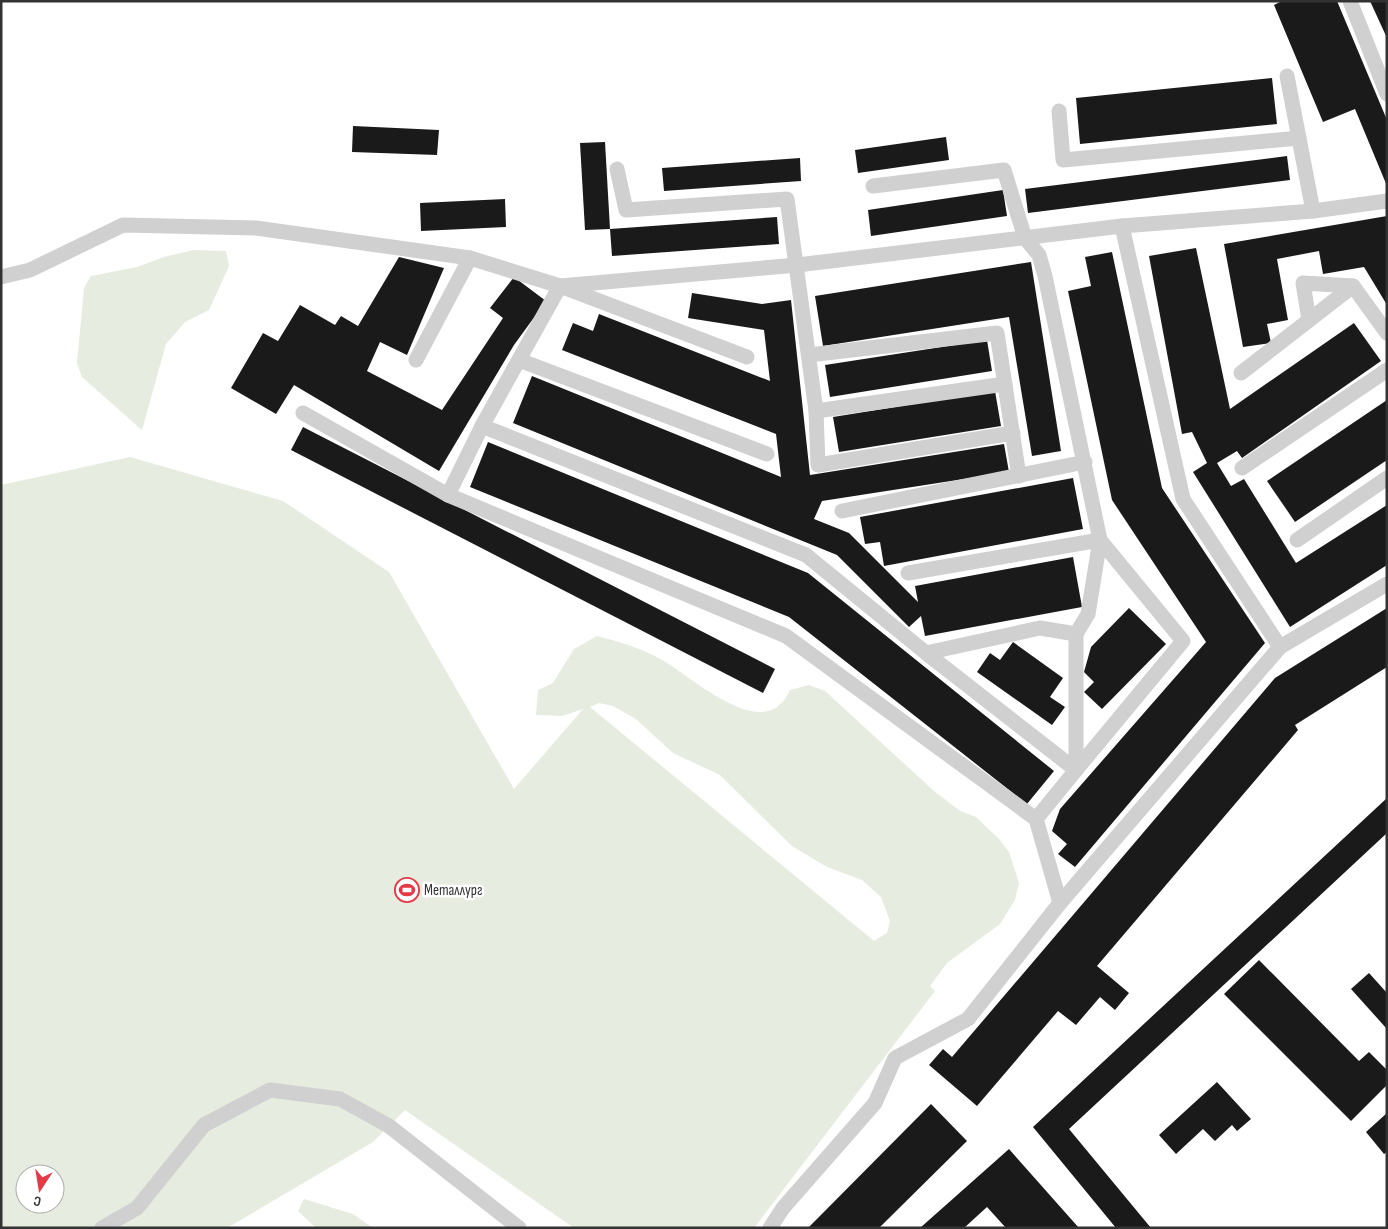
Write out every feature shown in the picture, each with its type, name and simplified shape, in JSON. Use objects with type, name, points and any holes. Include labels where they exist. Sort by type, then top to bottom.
[{"type":"lane","points":[[1350,1],[1387,94]]},
{"type":"lane","points":[[1287,76],[1314,211]]},
{"type":"lane","points":[[1060,111],[1063,160],[1299,138]]},
{"type":"lane","points":[[617,169],[626,210],[787,199],[816,411],[818,465],[1013,433]]},
{"type":"lane","points":[[873,186],[1004,170],[1025,238],[1039,255],[1100,540],[1088,614],[1076,634],[1076,770]]},
{"type":"lane","points":[[560,286],[797,265],[1122,226],[1314,211],[1387,201]]},
{"type":"lane","points":[[1,277],[30,270],[123,225],[256,228],[470,258],[560,286],[746,357]]},
{"type":"lane","points":[[1122,226],[1183,498],[1280,647]]},
{"type":"lane","points":[[416,360],[470,258]]},
{"type":"lane","points":[[1309,320],[1303,283],[1353,286]]},
{"type":"lane","points":[[448,495],[482,426],[560,286]]},
{"type":"lane","points":[[1241,373],[1353,286]]},
{"type":"lane","points":[[1353,286],[1387,333]]},
{"type":"lane","points":[[809,356],[997,333],[1019,476]]},
{"type":"lane","points":[[519,360],[766,454]]},
{"type":"lane","points":[[1242,468],[1387,370]]},
{"type":"lane","points":[[816,411],[1005,384]]},
{"type":"lane","points":[[304,413],[448,495],[786,636],[1036,819],[1060,902]]},
{"type":"lane","points":[[482,426],[806,554],[926,653],[1076,770]]},
{"type":"lane","points":[[842,511],[1084,462]]},
{"type":"lane","points":[[1297,540],[1387,478]]},
{"type":"lane","points":[[908,573],[1100,540]]},
{"type":"lane","points":[[1036,819],[1183,641],[1100,540]]},
{"type":"lane","points":[[770,1228],[783,1208],[874,1103],[895,1058],[968,1019],[1060,902],[1280,647],[1387,584]]},
{"type":"lane","points":[[926,653],[1040,628],[1076,634]]},
{"type":"lane","points":[[102,1228],[137,1208],[204,1125],[270,1090],[340,1099],[381,1121],[520,1228]]},
{"type":"shaded area","points":[[193,250],[226,251],[229,266],[209,310],[185,322],[166,344],[142,430],[82,377],[77,363],[84,288],[91,276],[137,267],[164,257]]},
{"type":"shaded area","name":"Металлург","points":[[130,457],[283,501],[389,572],[514,789],[583,709],[562,716],[536,715],[538,690],[553,683],[574,649],[597,636],[646,652],[662,660],[728,703],[747,710],[764,712],[779,706],[790,690],[809,685],[825,691],[934,791],[960,811],[976,817],[999,839],[1009,852],[1019,883],[1015,900],[1000,924],[947,963],[930,986],[935,991],[754,1228],[574,1228],[405,1110],[373,1142],[227,1228],[1,1228],[1,485]],"holes":[[[599,703],[613,706],[636,719],[673,753],[720,775],[792,846],[827,867],[862,880],[881,897],[890,921],[887,933],[874,941],[590,707]]]},
{"type":"shaded area","points":[[304,1199],[353,1214],[373,1228],[316,1228],[298,1211]]},
{"type":"building","points":[[1282,1],[1337,1],[1387,120],[1387,186],[1355,109],[1323,122],[1274,5]]},
{"type":"building","points":[[1370,1],[1387,1],[1387,38]]},
{"type":"building","points":[[1272,78],[1277,124],[1080,144],[1076,98]]},
{"type":"building","points":[[353,126],[439,130],[437,155],[352,152]]},
{"type":"building","points":[[946,137],[949,160],[858,173],[855,150]]},
{"type":"building","points":[[605,142],[610,229],[585,230],[580,143]]},
{"type":"building","points":[[1287,156],[1290,180],[1028,213],[1025,189]]},
{"type":"building","points":[[800,158],[801,181],[664,191],[662,168]]},
{"type":"building","points":[[1003,190],[1007,216],[871,236],[868,210]]},
{"type":"building","points":[[505,199],[506,227],[421,231],[420,203]]},
{"type":"building","points":[[1387,216],[1387,305],[1364,267],[1323,274],[1319,251],[1277,259],[1288,320],[1267,324],[1271,343],[1243,347],[1224,244]]},
{"type":"building","points":[[777,217],[779,244],[612,256],[610,229]]},
{"type":"building","points":[[1196,248],[1230,409],[1354,323],[1381,361],[1242,458],[1237,451],[1217,463],[1231,486],[1244,479],[1296,563],[1387,505],[1387,565],[1290,627],[1193,472],[1207,463],[1192,432],[1182,434],[1149,256]]},
{"type":"building","points":[[1112,252],[1162,488],[1265,643],[1075,867],[1058,854],[1067,844],[1052,831],[1060,809],[1206,642],[1112,500],[1068,291],[1091,286],[1085,257]]},
{"type":"building","points":[[399,257],[444,268],[407,355],[380,342],[367,371],[442,410],[503,318],[490,308],[514,277],[546,301],[514,345],[439,471],[294,385],[276,414],[231,388],[263,333],[278,341],[300,305],[335,325],[341,316],[358,326]]},
{"type":"building","points":[[1031,262],[1061,451],[1032,456],[1009,317],[823,346],[815,296]]},
{"type":"building","points":[[692,293],[762,304],[791,300],[810,475],[1004,444],[1009,472],[822,501],[814,519],[849,533],[918,602],[915,586],[1073,557],[1082,607],[925,636],[921,616],[909,627],[837,555],[513,423],[532,376],[781,477],[776,434],[562,350],[573,323],[593,331],[599,314],[770,381],[764,330],[688,318]]},
{"type":"building","points":[[987,340],[992,371],[830,397],[825,365]]},
{"type":"building","points":[[995,391],[1001,426],[839,452],[833,417]]},
{"type":"building","points":[[1387,400],[1387,460],[1295,522],[1267,481]]},
{"type":"building","points":[[303,427],[775,669],[763,693],[291,450]]},
{"type":"building","points":[[488,442],[808,573],[1054,771],[1027,804],[789,617],[470,487]]},
{"type":"building","points":[[1073,478],[1083,529],[884,566],[880,542],[865,544],[860,517]]},
{"type":"building","points":[[1129,608],[1166,644],[1102,709],[1084,692],[1094,682],[1084,672],[1091,647]]},
{"type":"building","points":[[1387,608],[1387,667],[1295,725],[1298,730],[1097,966],[1129,993],[1115,1010],[1100,997],[1076,1025],[1058,1011],[977,1106],[929,1065],[943,1049],[952,1057],[1275,678]]},
{"type":"building","points":[[1013,642],[1063,678],[1050,697],[1065,707],[1052,725],[977,672],[990,653],[1000,660]]},
{"type":"building","points":[[1387,798],[1387,833],[1069,1129],[1151,1228],[1116,1228],[1033,1127]]},
{"type":"building","points":[[1259,960],[1359,1061],[1369,1052],[1387,1070],[1387,1085],[1351,1121],[1224,994]]},
{"type":"building","points":[[1369,973],[1387,993],[1387,1029],[1351,989]]},
{"type":"building","points":[[1217,1082],[1251,1119],[1237,1131],[1232,1125],[1215,1141],[1203,1129],[1176,1154],[1159,1135]]},
{"type":"building","points":[[931,1104],[967,1141],[879,1228],[808,1228]]},
{"type":"building","points":[[1387,1113],[1387,1152],[1384,1154],[1366,1132]]},
{"type":"building","points":[[1009,1149],[1079,1228],[1006,1228],[987,1207],[964,1228],[920,1228]]},
{"type":"place","name":"Металлург","points":[[407,890]]}]
